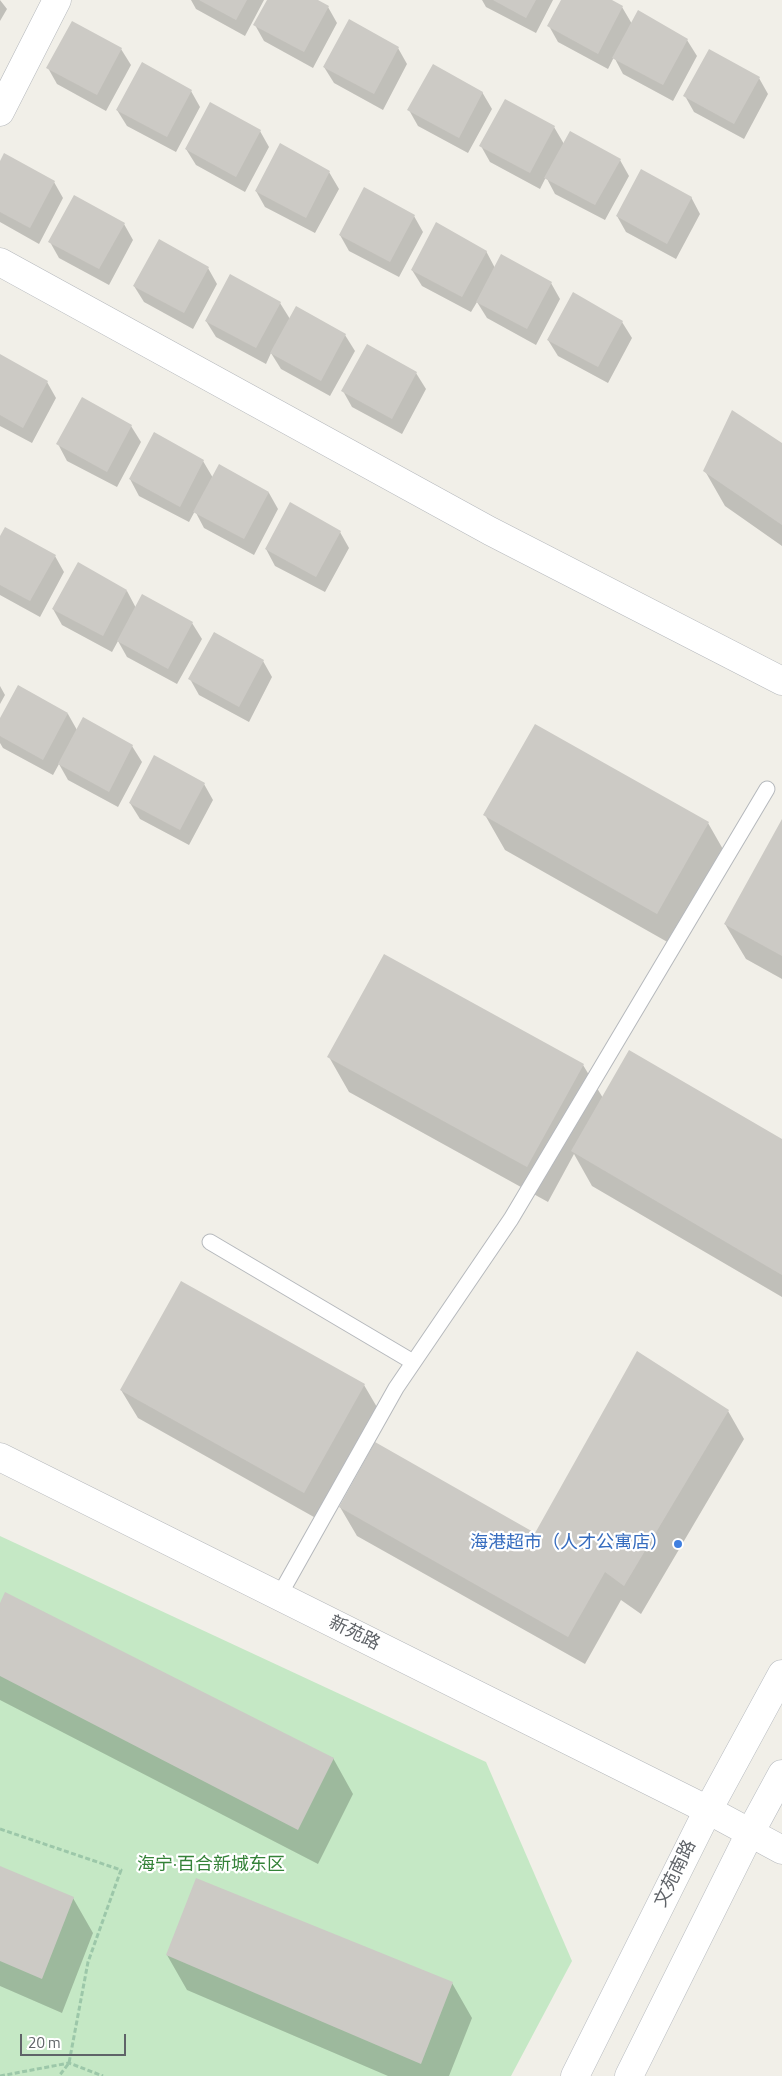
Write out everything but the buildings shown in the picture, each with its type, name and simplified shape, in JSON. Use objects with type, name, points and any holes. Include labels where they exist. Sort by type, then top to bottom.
[{"type":"street","points":[[0,112],[57,0]]},
{"type":"street","points":[[0,262],[490,531],[782,681]]},
{"type":"street","name":"新苑路","points":[[0,1457],[708,1810],[782,1850]]},
{"type":"street","name":"文苑南路","points":[[575,2076],[708,1810],[782,1674]]},
{"type":"street","points":[[629,2076],[750,1833],[782,1774]]},
{"type":"lane","points":[[279,1596],[396,1388],[510,1218],[767,789]]},
{"type":"lane","points":[[210,1242],[413,1362]]},
{"type":"path","points":[[0,1829],[121,1870],[88,1962],[69,2063],[59,2076]]},
{"type":"path","points":[[0,2076],[69,2063],[103,2076]]},
{"type":"green space","name":"海宁·百合新城东区","points":[[0,1536],[486,1762],[572,1961],[511,2076],[0,2076]]},
{"type":"place","name":"海港超市（人才公寓店）","points":[[678,1544]]}]
